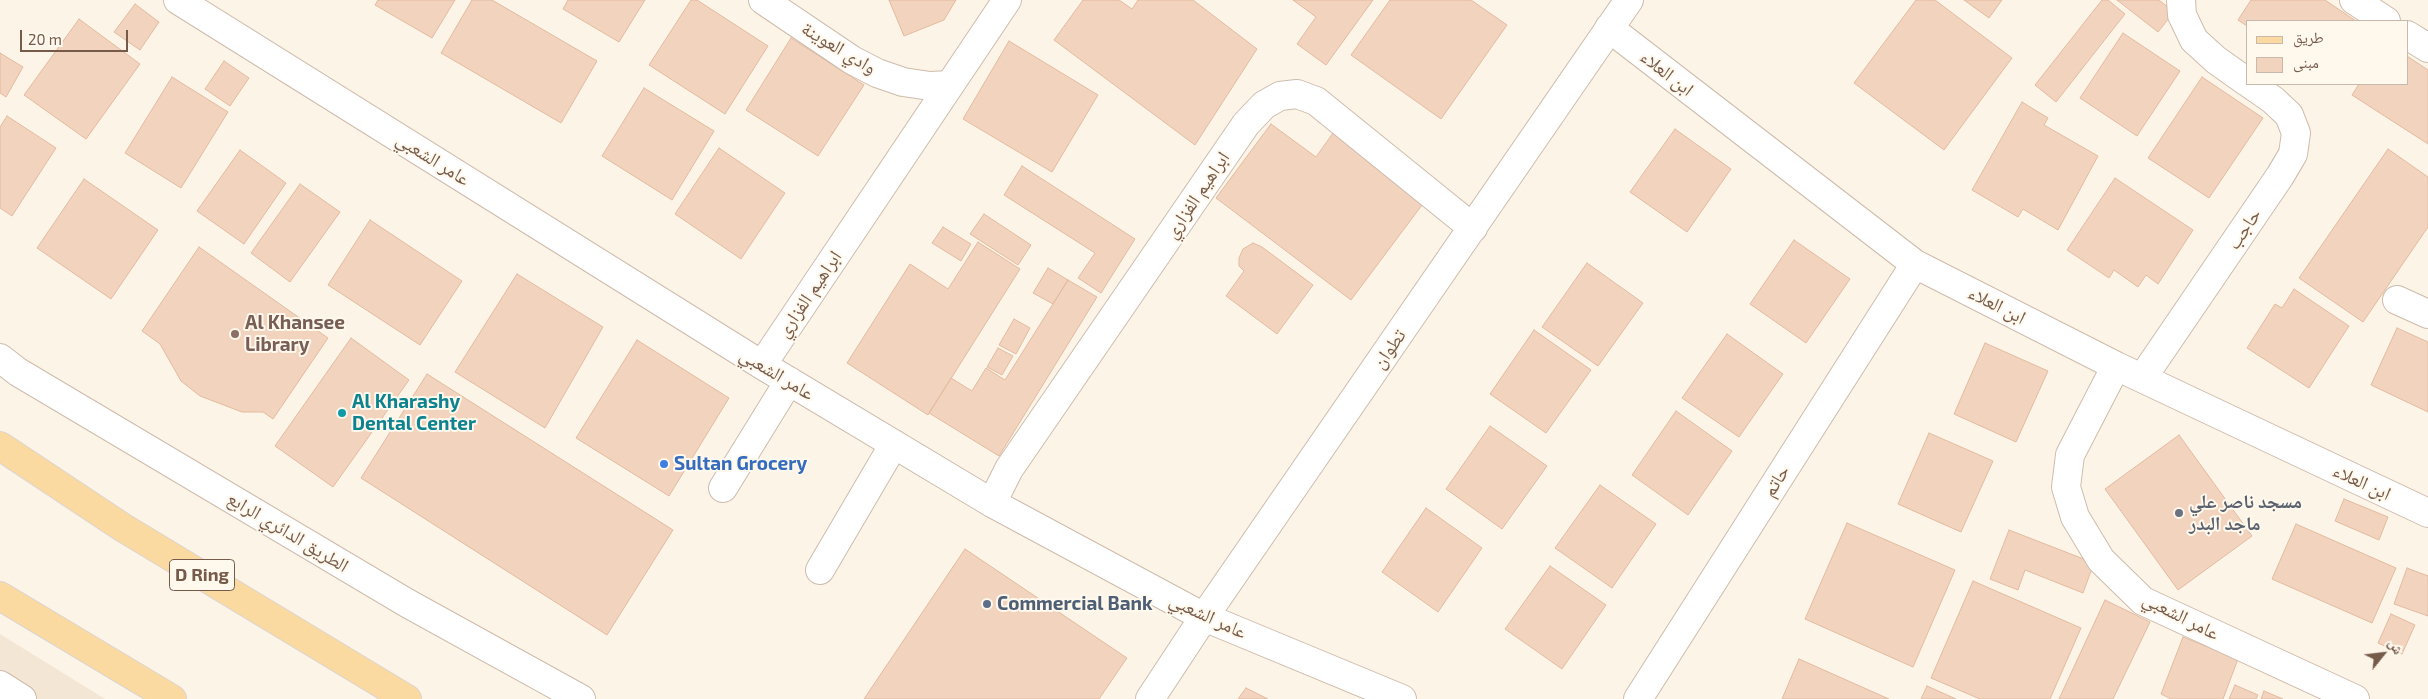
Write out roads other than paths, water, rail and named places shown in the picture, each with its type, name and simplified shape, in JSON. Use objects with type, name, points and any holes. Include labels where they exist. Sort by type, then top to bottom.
[{"type":"main road","name":"D Ring","points":[[0,446],[122,527],[407,699]]},
{"type":"main road","points":[[0,596],[172,699]]},
{"type":"street","name":"عامر الشعبي","points":[[178,0],[762,365],[992,503],[1204,617],[1402,699]]},
{"type":"street","name":"وادي العوينة","points":[[763,0],[852,60],[877,73],[921,84],[950,85]]},
{"type":"street","name":"ابراهيم الفزاري","points":[[762,365],[1007,0]]},
{"type":"street","name":"تطوان","points":[[1150,699],[1204,617],[1628,0]]},
{"type":"street","points":[[2354,0],[2384,20]]},
{"type":"street","name":"حاجب","points":[[2181,8],[2194,40],[2216,60],[2246,82]]},
{"type":"street","name":"ابن العلاء","points":[[1609,28],[1914,264],[2116,366],[2428,513]]},
{"type":"street","points":[[2408,36],[2428,48]]},
{"type":"street","name":"حاجب","points":[[2143,378],[2293,154],[2296,133],[2289,115],[2274,100],[2251,85]]},
{"type":"street","name":"ابراهيم الفزاري","points":[[992,503],[1010,469],[1246,124],[1264,106],[1280,96],[1296,94],[1316,101],[1473,228]]},
{"type":"street","name":"حاتم","points":[[1638,699],[1914,264]]},
{"type":"street","points":[[2397,300],[2428,314]]},
{"type":"street","name":"الطريق الدائري الرابع","points":[[0,358],[18,372],[407,603],[581,699]]},
{"type":"street","name":"عامر الشعبي","points":[[2116,366],[2070,455],[2066,487],[2075,517],[2101,560],[2143,601],[2355,699]]},
{"type":"street","points":[[723,488],[788,381]]},
{"type":"street","points":[[820,570],[894,444]]},
{"type":"street","points":[[0,685],[22,699]]},
{"type":"place","name":"Al Khansee Library","points":[[235,334]]},
{"type":"place","name":"Al Kharashy Dental Center","points":[[342,413]]},
{"type":"place","name":"Sultan Grocery","points":[[664,464]]},
{"type":"place","name":"مسجد ناصر علي ماجد البدر","points":[[2179,513]]},
{"type":"place","name":"Commercial Bank","points":[[987,604]]}]
